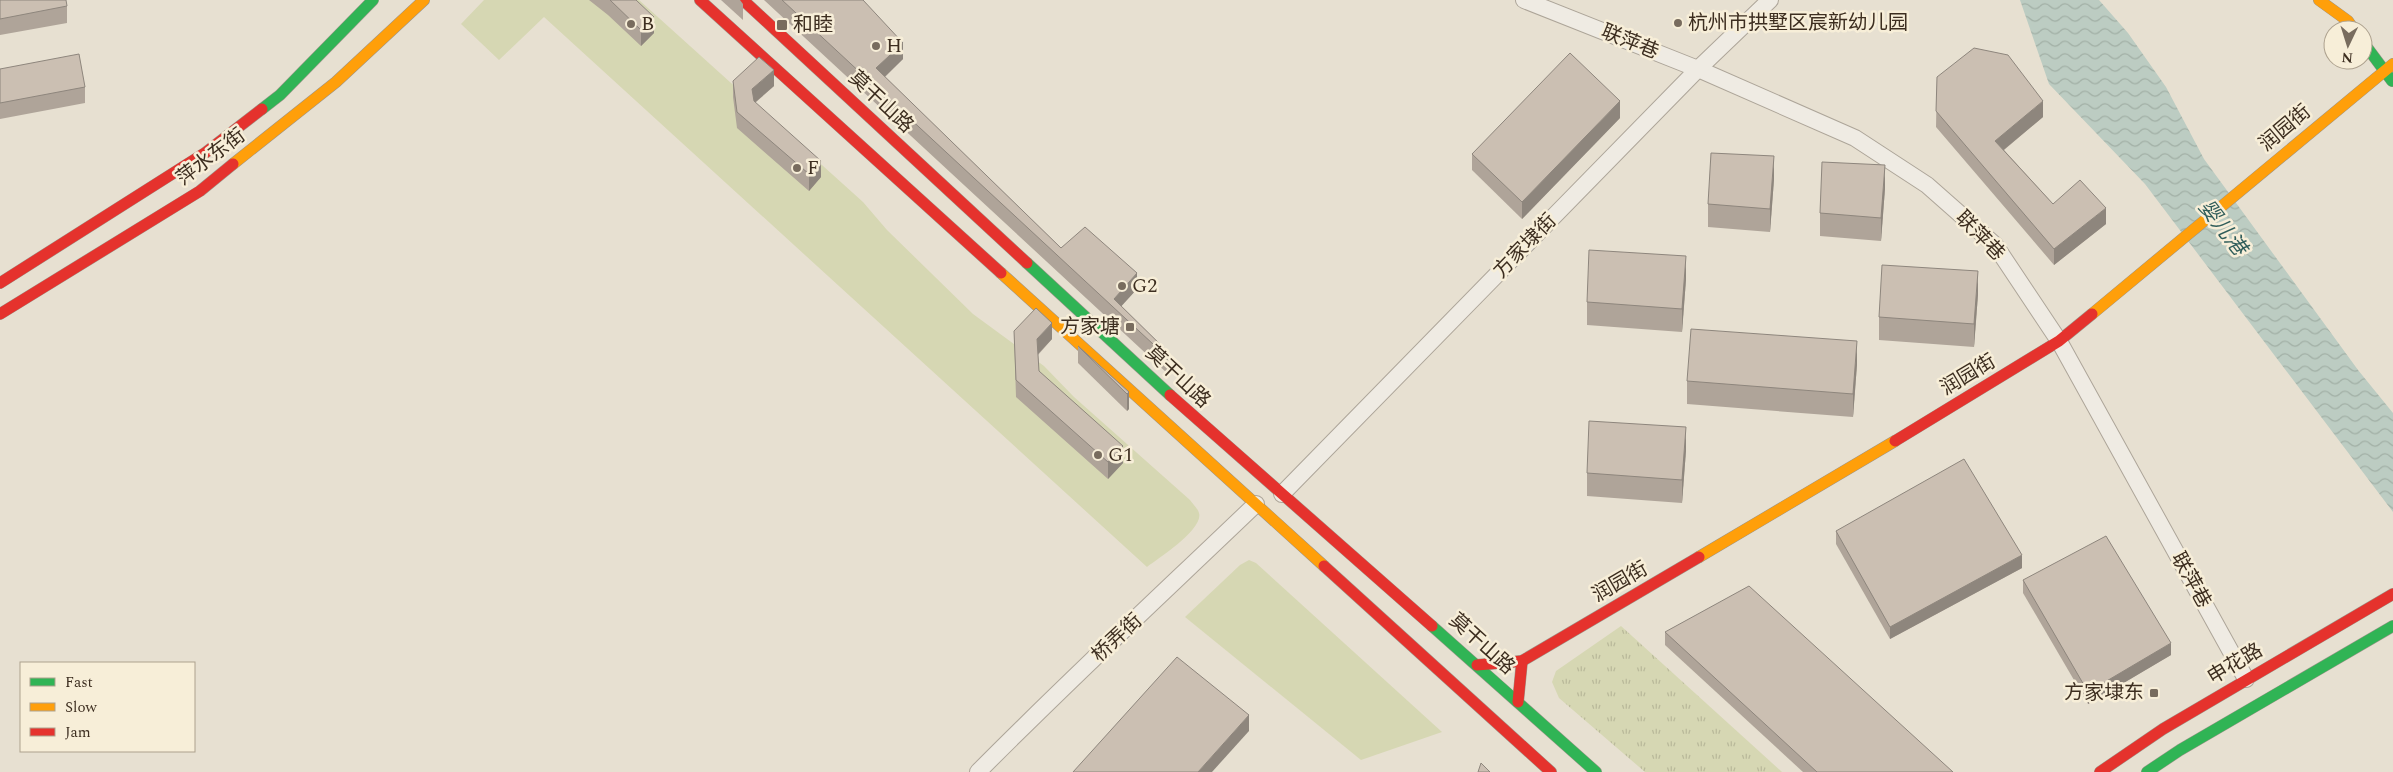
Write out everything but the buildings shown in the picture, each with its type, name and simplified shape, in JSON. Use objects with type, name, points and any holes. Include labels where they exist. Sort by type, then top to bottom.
[{"type":"main road","name":"萍水东街","points":[[0,283],[205,153],[280,95],[373,0]]},
{"type":"main road","name":"萍水东街","points":[[0,314],[200,191],[336,82],[424,0]]},
{"type":"main road","name":"莫干山路","points":[[700,0],[1551,772]]},
{"type":"main road","name":"莫干山路","points":[[743,0],[1206,429],[1477,665],[1596,772]]},
{"type":"main road","points":[[2318,0],[2347,20]]},
{"type":"main road","points":[[2373,52],[2389,67],[2393,82]]},
{"type":"main road","name":"润园街","points":[[1477,665],[1522,661],[1871,456],[2059,341],[2389,67]]},
{"type":"main road","name":"申花路","points":[[2100,772],[2163,729],[2393,594]]},
{"type":"main road","points":[[2147,772],[2393,626]]},
{"type":"main road","points":[[1518,702],[1522,661]]},
{"type":"street","name":"联萍巷","points":[[1524,0],[1698,69],[1855,138],[1927,184],[1995,245],[2059,341],[2246,679]]},
{"type":"street","name":"方家埭街","points":[[1282,494],[1698,69],[1770,0]]},
{"type":"street","name":"桥弄街","points":[[978,772],[1058,691],[1110,645],[1256,504]]},
{"type":"green space","points":[[484,0],[639,0],[863,202],[887,230],[973,314],[1044,366],[1074,397],[1190,500],[1199,513],[1199,520],[1195,527],[1179,543],[1147,567],[544,17],[499,60],[461,24]]},
{"type":"green space","points":[[1249,560],[1256,563],[1442,732],[1361,760],[1185,617],[1240,565]]},
{"type":"green space","points":[[1621,626],[1782,772],[1645,772],[1559,698],[1552,682],[1556,671]]},
{"type":"water","name":"婴儿港","points":[[2020,0],[2099,0],[2128,33],[2166,87],[2204,159],[2358,370],[2393,413],[2393,512],[2145,184],[2049,84]]},
{"type":"traffic: fast","points":[[262,109],[280,95],[373,0]]},
{"type":"traffic: fast","points":[[2373,55],[2392,81]]},
{"type":"traffic: fast","points":[[1027,263],[1170,395]]},
{"type":"traffic: fast","points":[[1432,626],[1596,772]]},
{"type":"traffic: fast","points":[[2147,772],[2180,750],[2393,626]]},
{"type":"traffic: slow","points":[[233,164],[336,82],[424,0]]},
{"type":"traffic: slow","points":[[2319,0],[2347,20]]},
{"type":"traffic: slow","points":[[2092,314],[2393,64]]},
{"type":"traffic: slow","points":[[1001,273],[1324,566]]},
{"type":"traffic: slow","points":[[1699,557],[1895,441]]},
{"type":"traffic: jam","points":[[700,0],[1001,273]]},
{"type":"traffic: jam","points":[[743,0],[1027,263]]},
{"type":"traffic: jam","points":[[0,283],[205,153],[262,109]]},
{"type":"traffic: jam","points":[[0,314],[200,191],[233,164]]},
{"type":"traffic: jam","points":[[1895,441],[2059,341],[2092,314]]},
{"type":"traffic: jam","points":[[1170,395],[1432,626]]},
{"type":"traffic: jam","points":[[1477,665],[1522,661],[1699,557]]},
{"type":"traffic: jam","points":[[1324,566],[1551,772]]},
{"type":"traffic: jam","points":[[2100,772],[2163,729],[2393,594]]},
{"type":"traffic: jam","points":[[1518,702],[1522,661]]},
{"type":"place","name":"杭州市拱墅区宸新幼儿园","points":[[1678,23]]},
{"type":"place","name":"B","points":[[631,24]]},
{"type":"place","name":"和睦","points":[[782,25]]},
{"type":"place","name":"H","points":[[876,46]]},
{"type":"place","name":"F","points":[[797,168]]},
{"type":"place","name":"G2","points":[[1122,286]]},
{"type":"place","name":"方家塘","points":[[1130,327]]},
{"type":"place","name":"G1","points":[[1098,455]]},
{"type":"place","name":"方家埭东","points":[[2154,693]]}]
